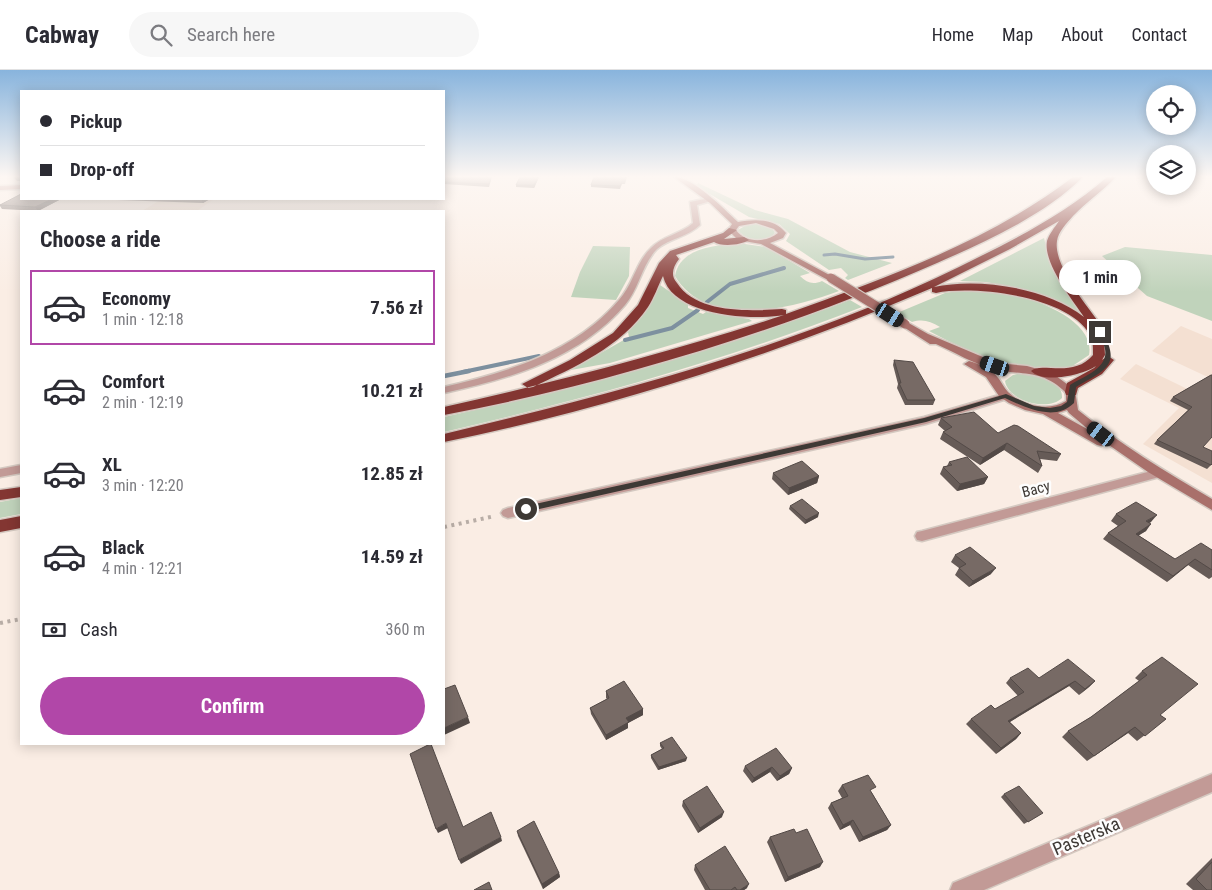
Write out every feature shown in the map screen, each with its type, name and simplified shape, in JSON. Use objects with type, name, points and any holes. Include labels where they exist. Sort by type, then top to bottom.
[{"type":"highway","points":[[445,411],[707,343],[833,301],[915,269],[1022,215]]},
{"type":"highway","points":[[445,438],[589,401],[724,362],[843,321],[903,297],[1007,249],[1063,215]]},
{"type":"highway","points":[[1070,215],[1059,227],[1052,240],[1052,250],[1061,272],[1107,343],[1109,355],[1103,367],[1072,386],[1071,398]]},
{"type":"highway","points":[[476,404],[574,363],[606,343],[617,335],[638,312],[670,256],[680,249],[726,235],[734,227]]},
{"type":"highway","points":[[744,240],[704,245],[683,252],[671,262],[668,277],[671,284],[683,295],[702,304],[744,314],[787,311],[833,301]]},
{"type":"highway","points":[[903,297],[960,286],[1013,291],[1041,299],[1065,310],[1089,327],[1098,340],[1099,355],[1092,363],[1059,374],[1036,371]]},
{"type":"highway","points":[[0,496],[20,492]]},
{"type":"highway","points":[[0,526],[20,522]]},
{"type":"main road","points":[[724,215],[734,227],[736,236],[744,240],[762,242],[814,267]]},
{"type":"main road","points":[[740,215],[752,221],[777,227],[782,233],[778,238],[762,242]]},
{"type":"main road","points":[[734,227],[752,221]]},
{"type":"main road","points":[[778,238],[831,278],[945,350],[989,374],[1006,396],[1023,405],[1042,410],[1159,473],[1212,505]]},
{"type":"main road","points":[[927,337],[989,364],[1036,371],[1057,380],[1071,398],[1073,411],[1159,473]]},
{"type":"main road","points":[[996,383],[996,378],[1003,371],[1018,369]]},
{"type":"main road","points":[[1042,410],[1058,410],[1071,398]]},
{"type":"street","points":[[445,390],[495,378],[542,361],[575,344],[606,320],[624,302],[650,253],[670,238],[692,229],[697,223],[695,215]]},
{"type":"street","points":[[508,513],[926,420],[1006,396]]},
{"type":"street","points":[[0,473],[20,469]]},
{"type":"street","name":"Bacy","points":[[922,536],[1159,473]]},
{"type":"street","name":"Pasterska","points":[[960,890],[1212,783]]},
{"type":"path","points":[[445,527],[508,513]]},
{"type":"path","points":[[0,623],[20,618]]},
{"type":"shaded area","points":[[1181,326],[1212,339],[1212,379],[1152,351]]},
{"type":"shaded area","points":[[1136,364],[1212,401],[1212,483],[1143,444],[1179,408],[1120,379]]},
{"type":"green space","points":[[746,215],[774,215],[788,219],[850,252],[892,263],[848,280],[845,278],[848,275],[841,268],[829,270],[786,241],[790,234],[779,224]]},
{"type":"green space","points":[[748,224],[767,226],[775,233],[762,239],[746,237],[738,230]]},
{"type":"green space","points":[[1044,238],[1050,263],[1078,311],[1027,290],[986,282],[960,281]]},
{"type":"green space","points":[[738,243],[766,247],[810,273],[800,276],[805,280],[810,283],[822,281],[839,291],[798,304],[774,308],[728,309],[707,304],[689,293],[675,276],[683,259],[691,254],[708,247]]},
{"type":"green space","points":[[593,246],[630,247],[629,276],[616,300],[571,297],[580,272]]},
{"type":"green space","points":[[1125,247],[1212,255],[1212,321],[1147,296],[1102,256]]},
{"type":"green space","points":[[660,285],[688,304],[688,308],[703,314],[706,312],[752,321],[610,363],[571,370],[629,337],[628,332],[645,313]]},
{"type":"green space","points":[[963,290],[1001,292],[1032,300],[1061,313],[1083,331],[1089,342],[1089,355],[1074,365],[1076,368],[1037,369],[1018,366],[982,356],[929,331],[940,327],[930,322],[912,322],[897,313],[945,293]]},
{"type":"green space","points":[[850,300],[862,307],[760,344],[656,377],[445,432],[445,417],[547,393],[649,366],[800,318]]},
{"type":"green space","points":[[1021,373],[1040,376],[1053,382],[1058,386],[1062,398],[1048,404],[1039,404],[1021,399],[1013,394],[1005,381],[1013,375]]},
{"type":"green space","points":[[20,498],[20,514],[0,518],[0,502]]},
{"type":"building","points":[[894,360],[913,362],[935,400],[907,400],[899,383],[901,383]]},
{"type":"building","points":[[1211,375],[1212,437],[1203,447],[1212,451],[1211,465],[1157,440],[1192,407],[1173,397]]},
{"type":"building","points":[[974,412],[998,433],[1014,425],[1018,426],[1061,454],[1037,451],[1042,466],[1007,443],[983,458],[943,432],[952,427],[941,418]]},
{"type":"building","points":[[967,457],[988,477],[960,484],[943,467],[952,465],[949,462]]},
{"type":"building","points":[[802,461],[819,476],[789,488],[773,473]]},
{"type":"building","points":[[802,499],[819,513],[806,520],[790,506]]},
{"type":"building","points":[[1136,502],[1157,515],[1146,521],[1151,524],[1136,534],[1175,559],[1201,543],[1212,550],[1212,570],[1195,559],[1173,576],[1108,533],[1126,521],[1116,514]]},
{"type":"building","points":[[970,547],[996,568],[973,581],[959,568],[966,564],[955,555]]},
{"type":"building","points":[[1162,657],[1198,684],[1160,715],[1166,719],[1145,736],[1135,727],[1094,756],[1068,731],[1091,717],[1147,675],[1142,671]]},
{"type":"building","points":[[1068,659],[1095,681],[1085,689],[1075,681],[1008,721],[1021,733],[1001,748],[971,719],[991,705],[995,709],[1024,692],[1010,678],[1028,668],[1039,678]]},
{"type":"building","points":[[624,681],[643,709],[626,718],[629,722],[606,735],[590,708],[609,698],[606,691]]},
{"type":"building","points":[[455,685],[468,717],[445,728],[445,689]]},
{"type":"building","points":[[672,737],[687,758],[659,767],[651,755],[664,748],[660,743]]},
{"type":"building","points":[[431,745],[463,827],[491,812],[501,837],[459,860],[446,823],[436,829],[410,754]]},
{"type":"building","points":[[776,748],[792,768],[780,776],[772,767],[754,778],[745,766]]},
{"type":"building","points":[[868,775],[876,787],[870,790],[891,825],[863,837],[853,820],[843,825],[831,803],[848,796],[842,785]]},
{"type":"building","points":[[707,786],[724,812],[700,828],[683,801]]},
{"type":"building","points":[[1019,786],[1043,813],[1028,822],[1004,794]]},
{"type":"building","points":[[534,821],[559,873],[542,884],[517,831]]},
{"type":"building","points":[[794,829],[796,833],[807,829],[823,862],[788,877],[770,837]]},
{"type":"building","points":[[725,846],[749,884],[740,890],[737,890],[735,887],[731,890],[710,890],[695,865]]},
{"type":"building","points":[[1212,862],[1212,890],[1207,890],[1196,879]]},
{"type":"building","points":[[489,882],[492,890],[474,890]]},
{"type":"waterway","points":[[824,255],[835,254],[865,259],[893,257]]},
{"type":"waterway","points":[[707,302],[730,284],[784,268]]},
{"type":"waterway","points":[[625,340],[672,328],[698,310]]},
{"type":"waterway","points":[[463,372],[539,356]]},
{"type":"waterway","points":[[445,376],[469,371]]},
{"type":"route","points":[[526,509],[926,420],[1006,396],[1032,408],[1058,410],[1071,403],[1070,392],[1072,386],[1098,371],[1108,361],[1109,350],[1100,332]]}]
